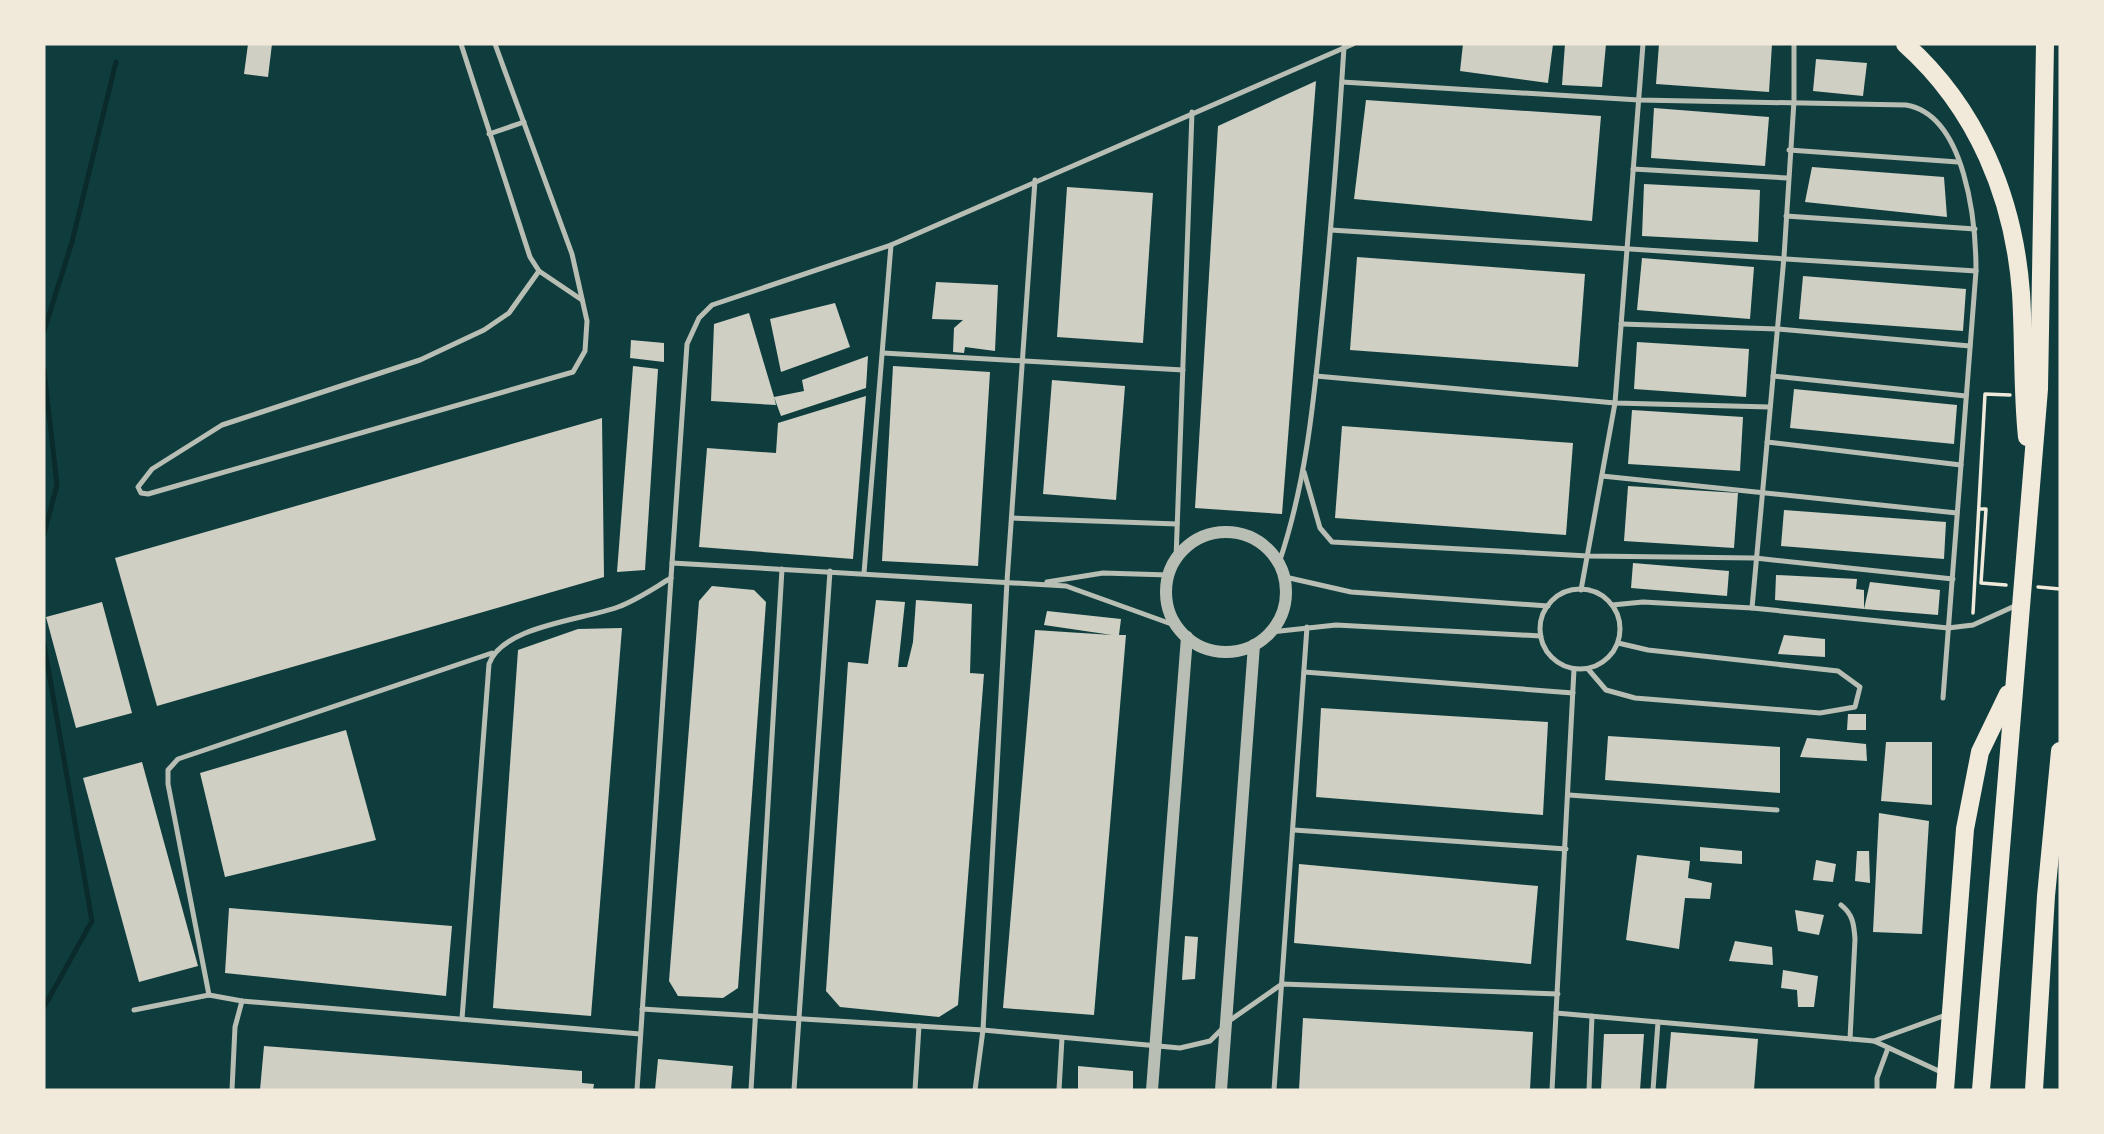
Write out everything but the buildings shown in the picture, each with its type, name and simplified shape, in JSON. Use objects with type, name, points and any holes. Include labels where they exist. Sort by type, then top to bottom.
[{"type":"highway","points":[[1905,44],[1924,61],[1955,97],[1984,147],[2004,195],[2015,243],[2021,294],[2022,395],[2032,488]]},
{"type":"highway","points":[[1981,1090],[2039,389],[2045,44]]},
{"type":"highway","points":[[1946,1082],[1965,829],[1980,752],[2016,675]]},
{"type":"highway","points":[[2034,1090],[2046,896],[2060,751]]},
{"type":"street","points":[[1229,532],[1249,537],[1266,547],[1279,563],[1285,577],[1285,606],[1271,632],[1254,645],[1237,651],[1202,647],[1186,637],[1177,626],[1169,610],[1166,593],[1168,575],[1176,559],[1190,544],[1208,535],[1229,532]]},
{"type":"street","points":[[1152,1090],[1186,637]]},
{"type":"street","points":[[1221,1090],[1254,645]]},
{"type":"lane","points":[[461,44],[523,242],[539,271],[582,300]]},
{"type":"lane","points":[[495,44],[572,254],[587,321],[585,351],[573,372],[148,494],[141,493],[138,487],[152,469],[222,425],[420,360],[484,330],[509,313],[539,271]]},
{"type":"lane","points":[[636,1090],[687,344],[699,318],[712,306],[729,298],[891,245],[1035,180],[1353,44]]},
{"type":"lane","points":[[1581,590],[1615,403],[1643,44]]},
{"type":"lane","points":[[1752,608],[1784,257],[1794,101],[1794,44]]},
{"type":"lane","points":[[1279,563],[1304,472],[1312,428],[1331,230],[1344,47]]},
{"type":"lane","points":[[1342,82],[1639,100],[1794,101],[1921,108],[1933,117],[1958,162],[1973,208],[1976,271],[1943,698]]},
{"type":"lane","points":[[1176,559],[1192,112]]},
{"type":"lane","points":[[489,134],[524,122]]},
{"type":"lane","points":[[1790,150],[1958,162]]},
{"type":"lane","points":[[1633,169],[1787,178]]},
{"type":"lane","points":[[975,1090],[983,1030],[1007,581],[1035,180]]},
{"type":"lane","points":[[1786,216],[1975,229]]},
{"type":"lane","points":[[1331,230],[1976,271]]},
{"type":"lane","points":[[864,573],[891,245]]},
{"type":"lane","points":[[1621,324],[1778,329],[1970,346]]},
{"type":"lane","points":[[883,353],[1183,370]]},
{"type":"lane","points":[[1316,376],[1615,403],[1770,407]]},
{"type":"lane","points":[[1773,376],[1966,396]]},
{"type":"lane","points":[[1767,442],[1961,465]]},
{"type":"lane","points":[[1304,472],[1320,528],[1332,542],[1588,556],[1755,558],[1952,579]]},
{"type":"lane","points":[[1602,476],[1958,513]]},
{"type":"lane","points":[[1012,518],[1177,524]]},
{"type":"lane","points":[[672,562],[1066,586],[1177,626]]},
{"type":"lane","points":[[751,1090],[782,569]]},
{"type":"lane","points":[[794,1090],[830,571]]},
{"type":"lane","points":[[1041,583],[1103,573],[1139,572],[1168,575]]},
{"type":"lane","points":[[1285,577],[1351,592],[1548,606]]},
{"type":"lane","points":[[209,995],[168,783],[168,769],[178,759],[492,653],[512,638],[628,603],[671,578]]},
{"type":"lane","points":[[1581,590],[1602,595],[1612,605],[1620,630],[1618,643],[1611,655],[1588,668],[1574,669],[1550,657],[1541,636],[1540,622],[1548,606],[1563,593],[1581,590]]},
{"type":"lane","points":[[1612,605],[1643,602],[1752,608],[1948,628],[1973,625],[2022,603]]},
{"type":"lane","points":[[1271,632],[1307,626],[1541,636]]},
{"type":"lane","points":[[1274,1090],[1307,626]]},
{"type":"lane","points":[[1588,668],[1606,690],[1634,698],[1820,713],[1855,707],[1859,699],[1860,687],[1838,671],[1648,650],[1618,643]]},
{"type":"lane","points":[[462,1019],[492,653]]},
{"type":"lane","points":[[1552,1090],[1574,669]]},
{"type":"lane","points":[[1304,672],[1573,693]]},
{"type":"lane","points":[[1569,795],[1777,810]]},
{"type":"lane","points":[[1294,830],[1566,849]]},
{"type":"lane","points":[[2046,896],[2060,840]]},
{"type":"lane","points":[[1841,905],[1848,910],[1854,923],[1850,1039]]},
{"type":"lane","points":[[642,1009],[983,1030],[1180,1048],[1210,1041],[1227,1023],[1282,984],[1558,994]]},
{"type":"lane","points":[[134,1010],[209,995],[242,1001],[640,1034]]},
{"type":"lane","points":[[232,1090],[235,1027],[242,1001]]},
{"type":"lane","points":[[1556,1013],[1874,1041],[1946,1082]]},
{"type":"lane","points":[[1874,1041],[1952,1013]]},
{"type":"lane","points":[[1589,1090],[1592,1016]]},
{"type":"lane","points":[[1653,1090],[1658,1022]]},
{"type":"lane","points":[[915,1090],[919,1026]]},
{"type":"lane","points":[[1059,1090],[1062,1038]]},
{"type":"lane","points":[[1877,1090],[1877,1077],[1888,1048]]},
{"type":"path","points":[[1973,612],[1986,407]]},
{"type":"path","points":[[1979,509],[1986,509],[1981,583],[2008,585]]},
{"type":"path","points":[[2036,587],[2060,589]]},
{"type":"waterway","points":[[44,331],[72,242],[116,62]]},
{"type":"waterway","points":[[44,370],[57,485],[44,534]]},
{"type":"waterway","points":[[44,644],[92,921],[44,1007]]}]
